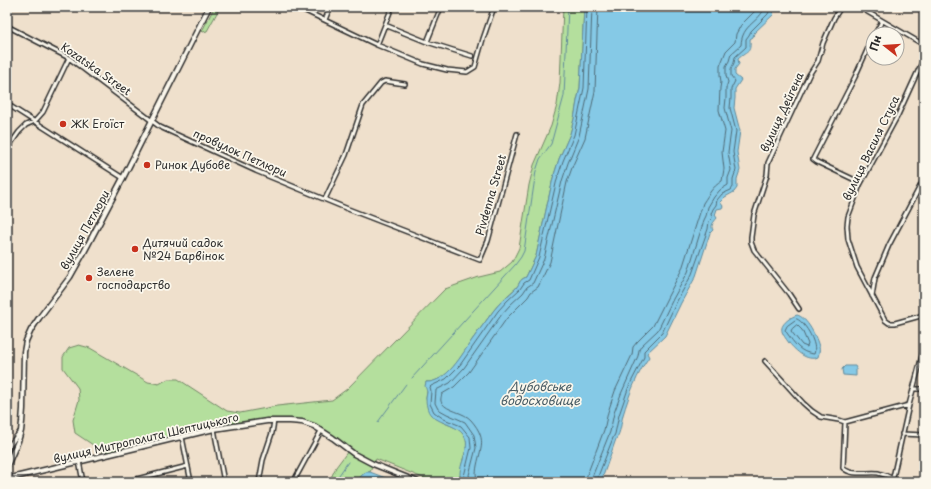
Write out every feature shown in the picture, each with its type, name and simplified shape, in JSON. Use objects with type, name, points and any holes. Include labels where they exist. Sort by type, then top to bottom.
[{"type":"main road","name":"вулиця Петлюри","points":[[7,466],[21,431],[24,352],[26,340],[38,318],[70,277],[80,259],[209,7]]},
{"type":"main road","name":"вулиця Митрополита Шептицького","points":[[7,479],[214,429],[267,421],[290,421],[302,422],[314,426],[354,454],[373,464],[418,482]]},
{"type":"street","points":[[297,7],[377,45],[423,64],[447,70],[466,72],[475,67],[482,39],[494,7]]},
{"type":"street","points":[[325,20],[330,7]]},
{"type":"street","points":[[377,45],[392,7]]},
{"type":"street","points":[[427,42],[441,7]]},
{"type":"street","name":"вулиця Дейгена","points":[[799,309],[754,250],[751,237],[754,215],[767,175],[768,163],[818,60],[823,43],[834,18],[841,7]]},
{"type":"street","points":[[859,7],[924,45]]},
{"type":"street","points":[[879,26],[882,21]]},
{"type":"street","points":[[385,25],[427,42],[472,56]]},
{"type":"street","name":"Kozatska Street","points":[[7,26],[69,58],[151,120]]},
{"type":"street","points":[[860,185],[857,181],[812,159],[865,55]]},
{"type":"street","points":[[7,154],[12,142],[19,132],[26,125],[35,122],[43,112],[69,58]]},
{"type":"street","name":"вулиця Василя Стуса","points":[[924,58],[898,115],[860,185],[848,217],[847,226],[847,234],[857,267],[885,320],[889,323],[895,323],[924,314]]},
{"type":"street","points":[[324,198],[326,197],[346,155],[364,105],[381,83],[385,81],[405,84]]},
{"type":"street","points":[[7,104],[122,178]]},
{"type":"street","name":"провулок Петлюри","points":[[151,120],[160,127],[251,168],[348,209],[480,260]]},
{"type":"street","name":"Pivdenna Street","points":[[480,260],[488,240],[518,134]]},
{"type":"street","points":[[872,296],[875,278],[889,245],[924,179]]},
{"type":"street","points":[[893,481],[902,434],[924,348]]},
{"type":"street","points":[[765,361],[803,403],[821,417],[845,422],[909,405]]},
{"type":"street","points":[[914,389],[924,389]]},
{"type":"street","points":[[259,482],[263,460],[272,433],[274,421]]},
{"type":"street","points":[[845,422],[843,468],[845,470],[852,473],[879,474],[888,476],[893,481],[920,482]]},
{"type":"street","points":[[214,429],[224,482]]},
{"type":"street","points":[[7,450],[21,431]]},
{"type":"street","points":[[295,482],[321,431]]},
{"type":"street","points":[[902,434],[924,435]]},
{"type":"street","points":[[182,437],[190,482]]},
{"type":"street","points":[[79,462],[83,482]]},
{"type":"street","points":[[126,482],[188,466]]},
{"type":"green space","points":[[563,7],[584,7],[580,88],[570,134],[559,159],[553,178],[536,256],[526,277],[496,307],[453,367],[441,378],[426,382],[426,399],[442,422],[459,429],[466,438],[467,447],[460,477],[462,482],[433,482],[376,459],[370,472],[366,472],[356,482],[329,482],[336,467],[348,451],[353,453],[326,431],[318,426],[301,420],[267,419],[105,453],[75,433],[73,420],[79,400],[78,388],[63,368],[63,357],[69,348],[79,345],[90,348],[148,382],[159,384],[168,379],[178,379],[227,411],[240,413],[277,406],[332,400],[347,389],[445,289],[479,277],[500,272],[512,262],[519,248],[529,185],[534,165],[551,126],[557,105],[560,83]]},
{"type":"green space","points":[[214,8],[218,11],[207,31],[203,32],[202,31]]},
{"type":"water","name":"Дубовське водосховище","points":[[584,7],[776,7],[772,12],[774,14],[754,33],[753,37],[750,39],[749,50],[738,59],[739,64],[735,69],[735,75],[741,80],[735,89],[734,108],[740,131],[737,152],[740,170],[737,179],[737,188],[720,202],[723,206],[722,208],[717,209],[715,215],[717,218],[712,225],[713,230],[710,233],[696,276],[665,336],[647,353],[649,357],[631,392],[623,415],[619,433],[600,482],[462,482],[460,472],[466,451],[466,440],[464,435],[456,428],[431,415],[426,402],[426,382],[441,378],[453,367],[496,307],[526,277],[536,256],[553,178],[559,159],[570,134],[580,88]]},
{"type":"water","points":[[776,7],[784,7],[784,8],[779,9]]},
{"type":"water","points":[[797,315],[808,324],[814,333],[819,348],[818,357],[810,358],[802,355],[789,343],[782,331],[785,322]]},
{"type":"water","points":[[845,366],[855,366],[856,376],[843,375],[842,369]]},
{"type":"water","points":[[366,472],[370,472],[396,482],[356,482]]},
{"type":"waterway","points":[[412,378],[515,265],[524,251],[536,171],[540,159],[551,144],[564,96],[568,7]]},
{"type":"waterway","points":[[378,422],[406,384]]},
{"type":"waterway","points":[[335,482],[348,462]]},
{"type":"place","name":"ЖК Егоїст","points":[[63,124]]},
{"type":"place","name":"Ринок Дубове","points":[[147,165]]},
{"type":"place","name":"Дитячий садок №24 Барвінок","points":[[135,249]]},
{"type":"place","name":"Зелене господарство","points":[[89,278]]}]
